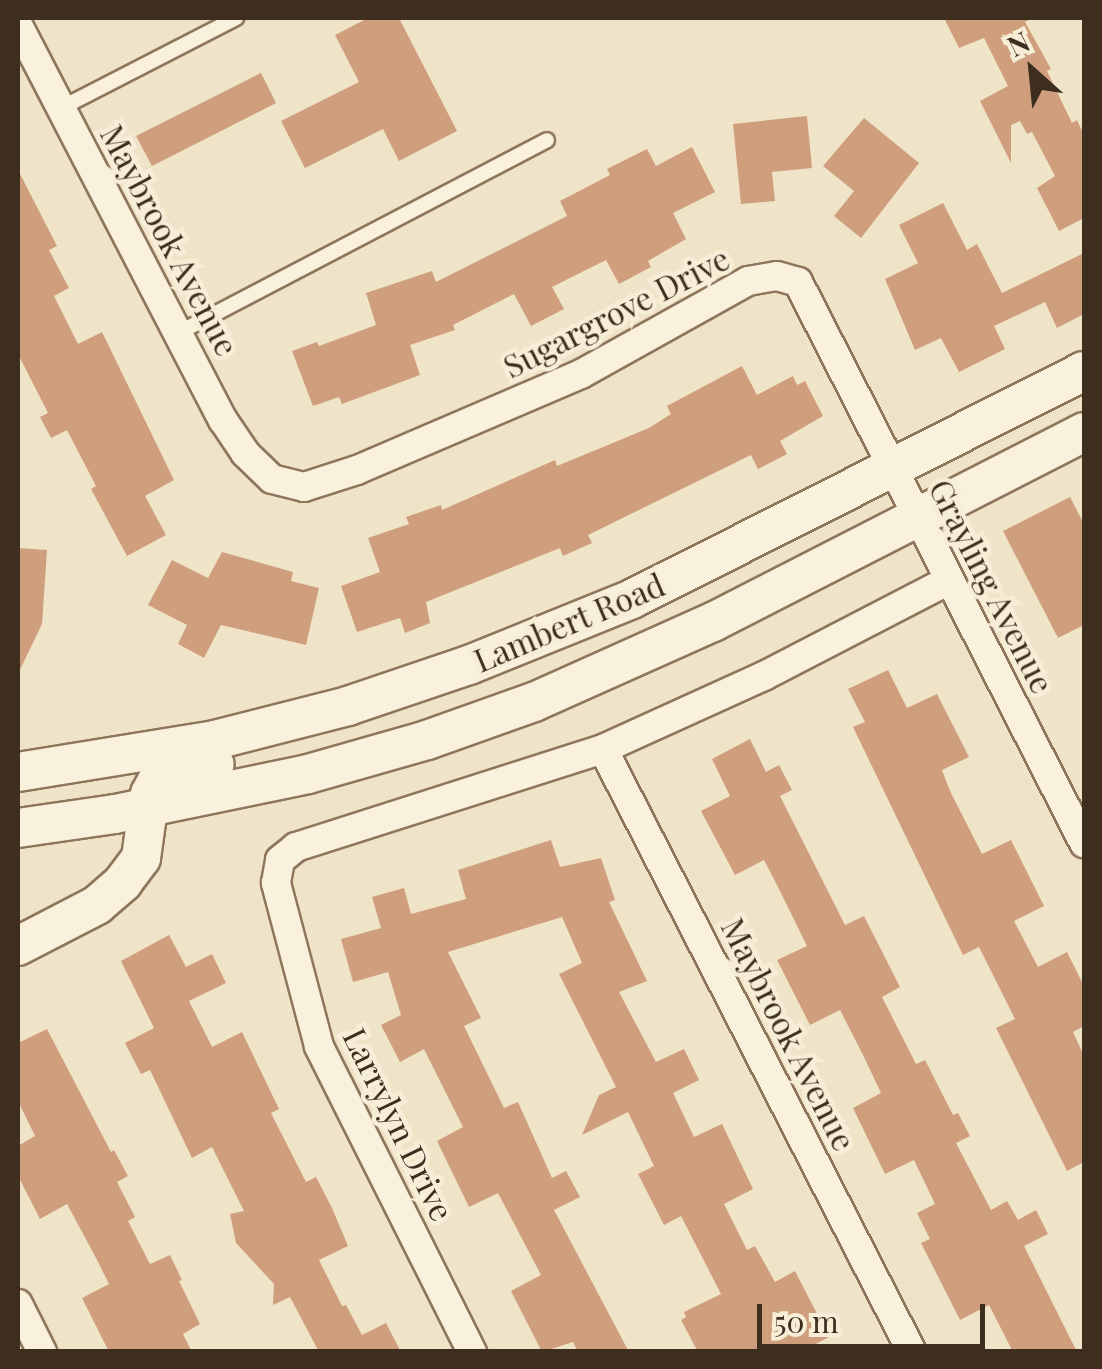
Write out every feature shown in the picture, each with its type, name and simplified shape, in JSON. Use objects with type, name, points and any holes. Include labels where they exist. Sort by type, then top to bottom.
[{"type":"main road","name":"Lambert Road","points":[[18,772],[215,740],[348,706],[470,665],[632,599],[1084,371]]},
{"type":"main road","name":"Lambert Road","points":[[18,828],[149,808],[308,774],[427,740],[534,702],[643,656],[1084,432]]},
{"type":"main road","points":[[18,946],[97,905],[124,882],[141,858],[152,787],[162,778],[312,743],[330,734],[348,706]]},
{"type":"street","name":"Maybrook Avenue","points":[[18,24],[25,58],[61,108],[223,420],[245,454],[272,479]]},
{"type":"street","name":"Sugargrove Drive","points":[[272,479],[304,487],[358,470],[580,374],[748,281],[777,276],[798,282],[893,468]]},
{"type":"street","name":"Grayling Avenue","points":[[893,468],[1084,842]]},
{"type":"street","points":[[603,749],[764,676],[949,580]]},
{"type":"street","name":"Maybrook Avenue","points":[[603,749],[912,1352]]},
{"type":"street","name":"Larrylyn Drive","points":[[472,1352],[319,1046],[276,883],[280,860],[296,847],[603,749]]},
{"type":"street","points":[[18,1304],[42,1352]]},
{"type":"lane","points":[[61,108],[236,18]]},
{"type":"lane","points":[[180,332],[548,140]]},
{"type":"building","points":[[368,18],[399,18],[457,131],[399,161],[383,129],[305,168],[281,121],[359,82],[335,35]]},
{"type":"building","points":[[944,18],[1032,18],[1025,22],[1051,69],[1047,71],[1072,123],[1077,120],[1084,135],[1084,218],[1059,231],[1037,188],[1055,176],[1032,132],[1027,134],[1020,121],[1011,125],[1011,163],[980,101],[1008,86],[984,38],[959,48]]},
{"type":"building","points":[[261,73],[276,103],[152,166],[136,136]]},
{"type":"building","points":[[807,116],[812,168],[772,172],[775,201],[741,204],[733,124]]},
{"type":"building","points":[[864,118],[919,163],[861,238],[834,216],[854,191],[823,166]]},
{"type":"building","points":[[692,147],[715,192],[673,213],[686,239],[648,261],[651,267],[619,284],[606,260],[552,287],[564,309],[531,326],[514,294],[453,325],[455,330],[410,345],[420,375],[342,404],[339,397],[313,406],[292,351],[317,342],[319,346],[376,325],[366,293],[432,271],[436,282],[567,216],[560,201],[610,175],[607,169],[647,149],[656,166]]},
{"type":"building","points":[[18,170],[57,246],[49,250],[69,288],[54,296],[78,344],[102,332],[174,480],[145,496],[166,535],[127,556],[91,489],[96,486],[67,430],[51,438],[40,417],[48,413],[18,354]]},
{"type":"building","points":[[943,203],[967,250],[977,244],[1002,293],[1084,253],[1084,314],[1057,328],[1045,302],[994,326],[1005,349],[959,372],[941,338],[915,350],[885,279],[918,263],[899,225]]},
{"type":"building","points":[[742,366],[757,395],[793,376],[797,385],[805,381],[823,416],[780,441],[787,454],[758,469],[751,455],[588,535],[592,543],[563,556],[560,548],[426,602],[430,623],[405,633],[400,618],[357,632],[341,586],[380,572],[368,538],[409,524],[406,517],[441,505],[442,510],[555,460],[557,466],[649,428],[671,414],[667,406]]},
{"type":"building","points":[[1070,497],[1084,524],[1084,625],[1058,638],[1003,531]]},
{"type":"building","points":[[18,548],[47,550],[42,624],[18,674]]},
{"type":"building","points":[[222,552],[293,572],[291,581],[319,588],[306,645],[221,625],[204,658],[178,644],[187,625],[148,605],[172,560],[208,578]]},
{"type":"building","points":[[888,670],[907,708],[937,694],[969,757],[942,770],[982,854],[1011,840],[1044,906],[1014,921],[1038,967],[1067,952],[1084,986],[1084,1026],[1073,1032],[1084,1056],[1084,1162],[1067,1171],[996,1028],[1015,1019],[979,947],[963,955],[853,727],[865,722],[848,689]]},
{"type":"building","points":[[750,739],[766,772],[779,765],[792,790],[780,796],[845,925],[864,916],[900,987],[882,997],[916,1064],[925,1060],[953,1115],[958,1113],[970,1136],[956,1143],[991,1210],[1007,1201],[1018,1220],[1036,1210],[1048,1234],[1024,1246],[1077,1352],[1013,1352],[989,1305],[960,1320],[921,1243],[930,1239],[917,1213],[935,1204],[914,1160],[885,1174],[853,1108],[881,1093],[863,1055],[840,1010],[810,1025],[777,960],[807,946],[778,887],[764,860],[735,875],[701,811],[730,796],[712,759]]},
{"type":"building","points":[[551,840],[560,867],[601,858],[615,900],[609,902],[647,981],[619,992],[656,1062],[684,1049],[699,1080],[673,1093],[694,1137],[722,1124],[753,1189],[724,1204],[747,1250],[755,1246],[775,1282],[795,1271],[829,1337],[800,1352],[698,1352],[681,1320],[686,1317],[684,1312],[721,1294],[681,1216],[664,1225],[638,1174],[654,1166],[628,1112],[582,1135],[599,1095],[616,1087],[559,974],[582,963],[562,917],[448,952],[481,1018],[464,1026],[504,1108],[518,1102],[552,1178],[566,1171],[580,1197],[554,1210],[629,1352],[578,1352],[573,1342],[542,1352],[511,1291],[541,1275],[498,1193],[469,1207],[437,1141],[463,1127],[424,1049],[400,1062],[381,1025],[401,1015],[388,972],[353,982],[341,939],[381,928],[372,897],[404,888],[411,914],[466,899],[458,870]]},
{"type":"building","points":[[169,935],[186,967],[212,954],[226,983],[189,1001],[212,1047],[242,1032],[279,1109],[271,1113],[306,1182],[316,1177],[332,1208],[348,1246],[319,1260],[342,1306],[346,1305],[362,1335],[386,1323],[401,1352],[319,1352],[290,1297],[273,1305],[274,1284],[236,1243],[230,1214],[244,1211],[212,1147],[192,1158],[150,1070],[141,1074],[125,1043],[154,1028],[121,961]]},
{"type":"building","points":[[47,1029],[111,1152],[114,1150],[128,1176],[117,1182],[135,1217],[128,1221],[150,1264],[170,1255],[182,1280],[179,1281],[200,1324],[183,1334],[192,1352],[109,1352],[82,1298],[109,1284],[95,1256],[67,1204],[40,1219],[18,1176],[18,1146],[35,1136],[18,1101],[18,1043]]}]
